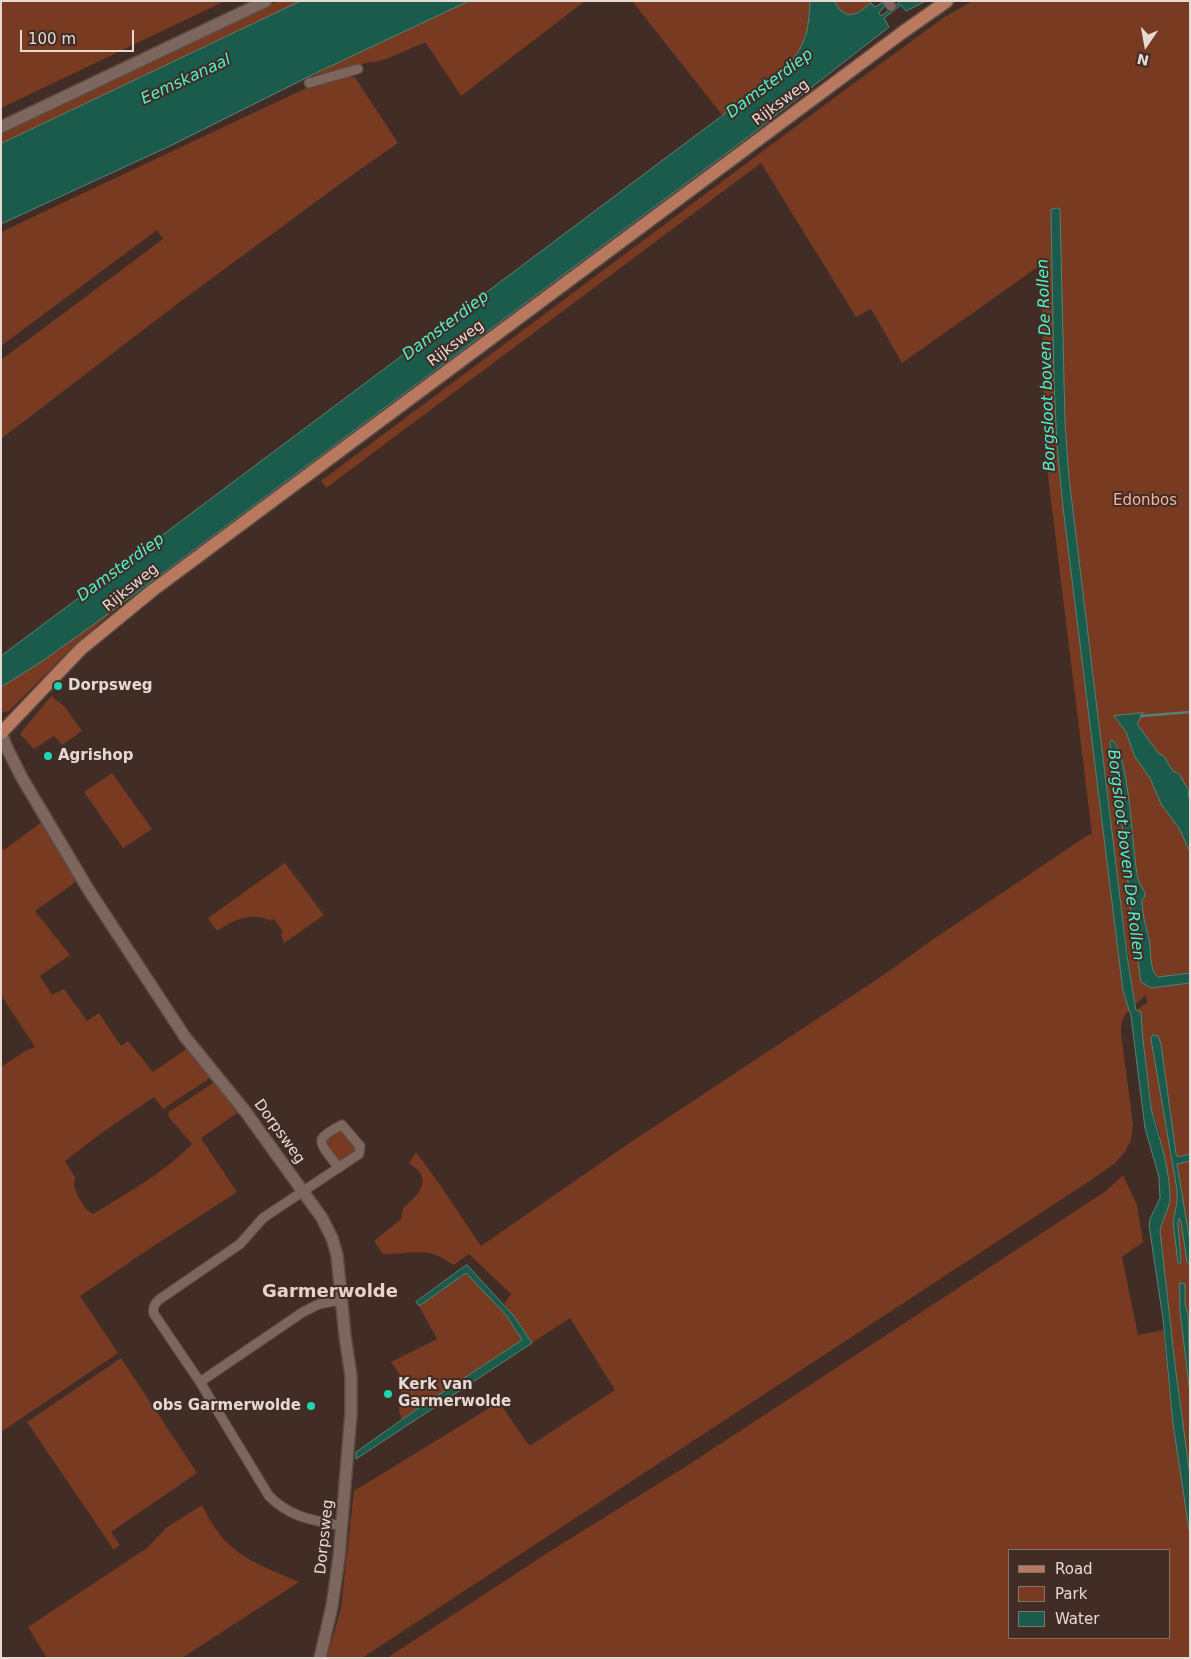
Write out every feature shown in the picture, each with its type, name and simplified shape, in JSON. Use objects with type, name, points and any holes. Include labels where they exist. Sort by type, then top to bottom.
[{"type":"main road","name":"Rijksweg","points":[[1,733],[81,649],[153,590],[947,1]]},
{"type":"street","points":[[1,127],[266,1]]},
{"type":"street","points":[[309,83],[358,69]]},
{"type":"street","name":"Dorpsweg","points":[[1,733],[22,778],[88,889],[130,954],[185,1037],[245,1111],[304,1192],[322,1218],[332,1238],[337,1255],[352,1388],[342,1526],[332,1606],[320,1658]]},
{"type":"street","points":[[339,1168],[322,1145],[321,1140],[324,1136],[342,1125],[360,1146],[359,1154],[339,1168],[304,1192],[262,1218],[240,1244],[156,1303],[153,1312],[200,1382],[269,1496],[279,1506],[293,1514],[342,1526]]},
{"type":"street","points":[[200,1382],[303,1312],[319,1304],[341,1300]]},
{"type":"green space","points":[[1,1],[225,1],[1,108]]},
{"type":"green space","points":[[278,1],[301,1],[1,144],[1,133]]},
{"type":"green space","points":[[469,1],[585,1],[461,96],[426,43],[383,60],[369,62],[315,80],[313,77],[318,72]]},
{"type":"green space","points":[[632,1],[810,1],[808,30],[800,51],[787,67],[723,116]]},
{"type":"green space","points":[[834,1],[871,1],[871,3],[858,13],[848,15],[840,10]]},
{"type":"green space","name":"Edonbos","points":[[972,1],[1190,1],[1190,1476],[1160,1231],[1162,1219],[1160,1133],[1152,1110],[1142,1042],[1141,1012],[1136,1010],[1147,1003],[1146,995],[1135,1005],[1069,478],[1065,422],[1060,210],[1057,208],[1051,211],[1057,445],[1123,991],[1130,1010],[1124,1017],[1121,1029],[1133,1124],[1131,1140],[1125,1152],[1114,1164],[1091,1180],[362,1658],[327,1658],[341,1608],[354,1491],[499,1402],[528,1444],[531,1445],[615,1390],[570,1318],[532,1343],[504,1304],[511,1294],[469,1254],[454,1265],[430,1253],[383,1254],[374,1241],[401,1219],[403,1208],[419,1192],[423,1182],[419,1171],[409,1163],[416,1152],[481,1246],[628,1144],[1092,834],[1043,435],[1042,264],[902,363],[871,309],[856,317],[761,163],[326,488],[321,481],[842,92],[943,18]]},
{"type":"green space","points":[[351,76],[356,79],[398,143],[177,304],[1,439],[1,360],[163,239],[157,230],[1,346],[1,232],[304,89]]},
{"type":"green space","points":[[124,602],[77,643],[9,711],[1,713],[1,687],[41,662]]},
{"type":"green space","points":[[51,696],[64,706],[82,731],[62,745],[54,736],[34,749],[20,734]]},
{"type":"green space","points":[[112,773],[152,829],[123,848],[84,792]]},
{"type":"green space","points":[[43,821],[77,881],[35,911],[70,955],[40,976],[52,995],[64,989],[87,1021],[99,1013],[121,1046],[128,1041],[153,1072],[188,1048],[211,1075],[207,1080],[163,1109],[154,1097],[65,1161],[75,1177],[74,1187],[79,1198],[86,1209],[93,1214],[170,1164],[192,1144],[168,1116],[169,1112],[216,1081],[240,1111],[201,1138],[237,1192],[80,1296],[118,1353],[1,1432],[1,1067],[25,1051],[35,1047],[1,995],[1,847],[4,850]]},
{"type":"green space","points":[[285,863],[324,915],[284,943],[281,934],[283,932],[274,919],[271,921],[257,917],[243,918],[217,931],[208,918]]},
{"type":"green space","points":[[340,1128],[358,1151],[339,1164],[323,1142]]},
{"type":"green space","points":[[1123,1175],[1137,1205],[1143,1242],[1122,1257],[1138,1335],[1163,1330],[1173,1424],[1190,1536],[1190,1658],[387,1658],[549,1552],[682,1469],[1106,1191]]},
{"type":"green space","points":[[466,1272],[506,1315],[522,1340],[402,1420],[399,1411],[402,1378],[391,1362],[437,1339],[419,1306]]},
{"type":"green space","points":[[121,1358],[197,1473],[111,1532],[120,1545],[114,1550],[27,1422]]},
{"type":"green space","points":[[202,1505],[211,1522],[231,1546],[254,1562],[299,1582],[182,1658],[47,1658],[28,1627],[147,1548],[166,1528]]},
{"type":"water","name":"Eemskanaal","points":[[301,1],[469,1],[318,72],[172,145],[1,224],[1,144]]},
{"type":"water","name":"Damsterdiep","points":[[810,1],[834,1],[840,10],[848,15],[858,13],[871,3],[875,7],[885,1],[886,4],[879,13],[881,16],[899,3],[898,1],[926,1],[906,11],[901,5],[884,18],[889,27],[744,140],[101,619],[41,662],[1,687],[1,656],[787,67],[803,44],[807,29]]},
{"type":"water","points":[[1060,209],[1065,422],[1069,478],[1127,955],[1136,1010],[1141,1012],[1152,1112],[1164,1155],[1170,1188],[1170,1199],[1160,1231],[1190,1476],[1190,1536],[1173,1424],[1163,1319],[1149,1225],[1160,1198],[1159,1177],[1145,1128],[1131,1016],[1123,991],[1063,507],[1054,383],[1051,210]]},
{"type":"water","points":[[1143,713],[1137,724],[1159,754],[1163,755],[1173,771],[1179,774],[1189,791],[1190,852],[1179,828],[1161,804],[1150,778],[1135,757],[1126,732],[1114,716]]},
{"type":"water","points":[[1112,740],[1118,749],[1127,783],[1136,866],[1138,879],[1145,894],[1142,900],[1144,920],[1150,944],[1153,969],[1158,977],[1190,973],[1190,983],[1151,988],[1141,982],[1129,897],[1126,851],[1110,744]]},
{"type":"water","points":[[1153,1035],[1158,1036],[1161,1044],[1176,1154],[1178,1157],[1190,1154],[1190,1161],[1177,1164],[1190,1242],[1190,1264],[1187,1262],[1179,1218],[1181,1262],[1180,1264],[1178,1263],[1173,1222],[1177,1190],[1151,1039]]},
{"type":"water","points":[[467,1265],[513,1315],[532,1343],[356,1459],[356,1452],[420,1407],[522,1340],[506,1315],[466,1273],[419,1306],[416,1302]]},
{"type":"water","points":[[1180,1283],[1185,1284],[1185,1304],[1188,1314],[1190,1394],[1180,1311]]},
{"type":"waterway","points":[[1141,716],[1190,712]]},
{"type":"place","name":"Dorpsweg","points":[[58,686]]},
{"type":"place","name":"Agrishop","points":[[48,756]]},
{"type":"place","name":"Kerk van Garmerwolde","points":[[388,1394]]},
{"type":"place","name":"obs Garmerwolde","points":[[311,1406]]},
{"type":"district","name":"Garmerwolde","points":[[330,1292]]},
{"type":"water label","name":"Borgsloot boven De Rollen","points":[[1047,365]]},
{"type":"water label","name":"Borgsloot boven De Rollen","points":[[1125,855]]}]
